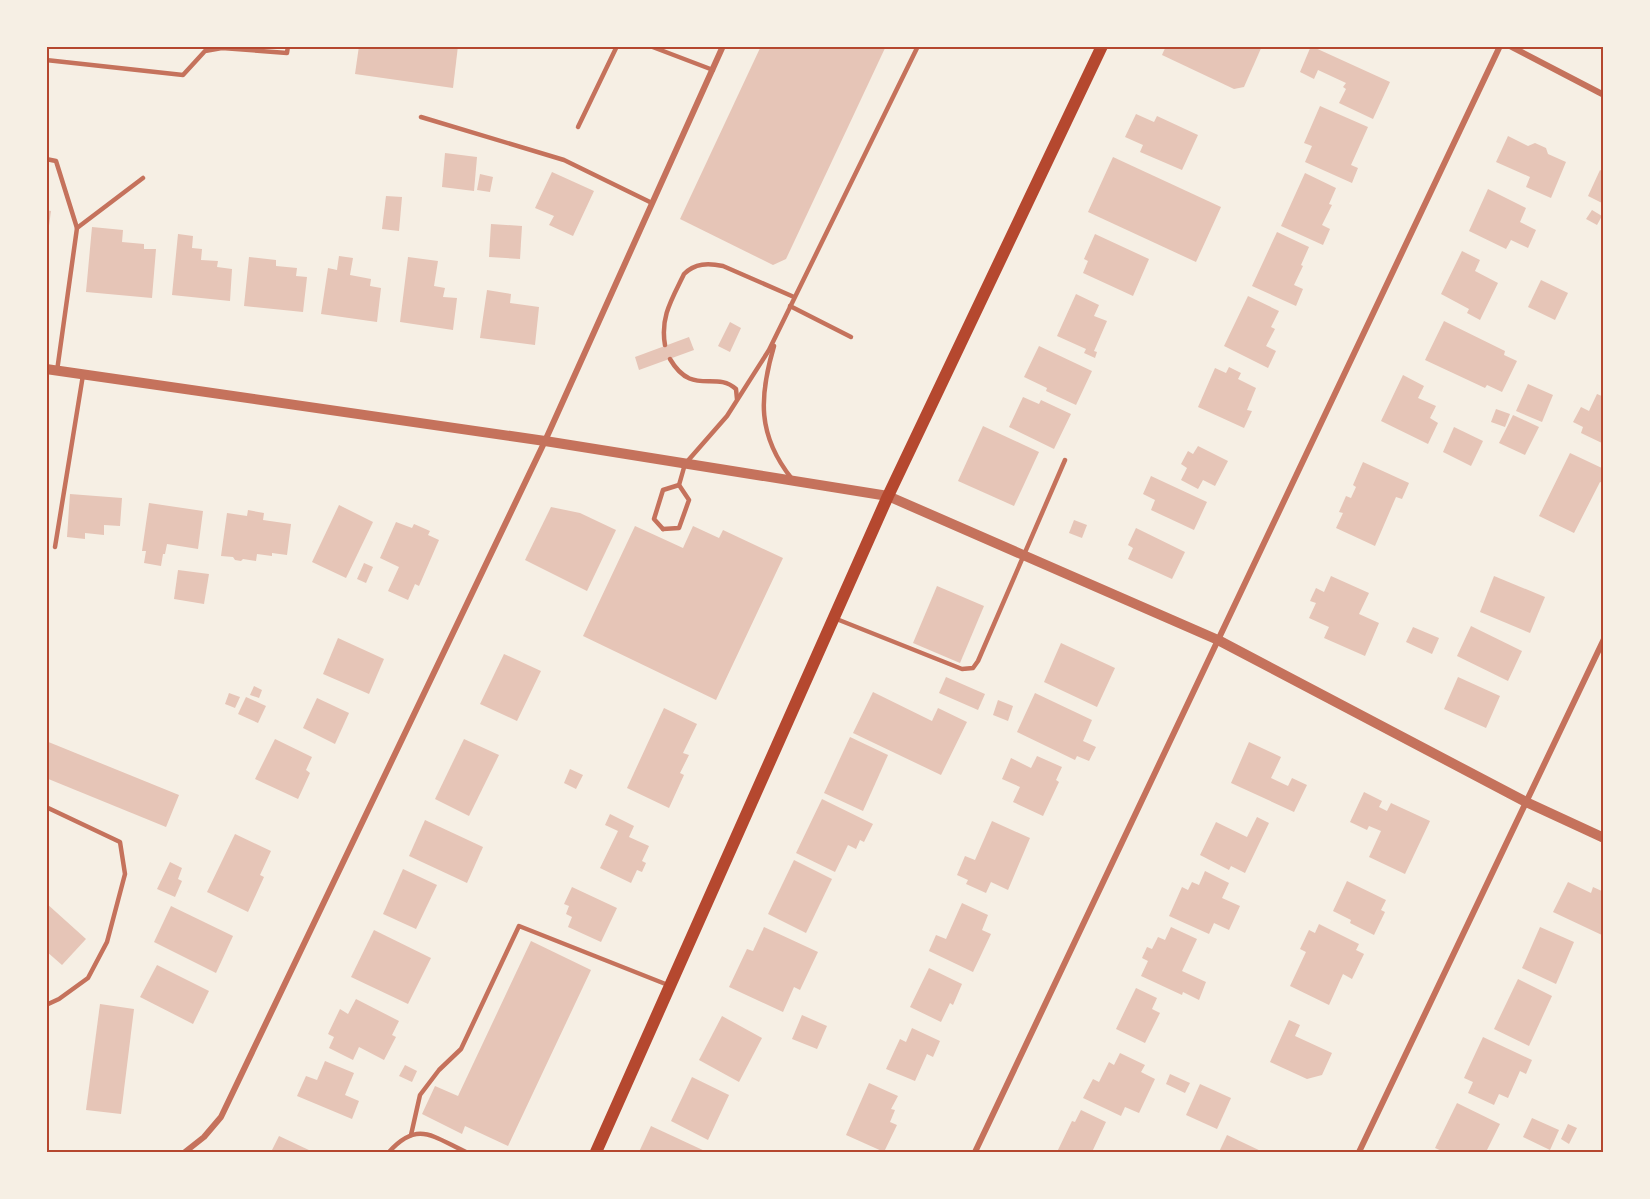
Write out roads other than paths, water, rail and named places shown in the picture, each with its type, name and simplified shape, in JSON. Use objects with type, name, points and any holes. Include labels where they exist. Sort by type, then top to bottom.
[{"type":"main road","points":[[596,1152],[888,496],[1102,46]]},
{"type":"street","points":[[185,1152],[204,1137],[221,1117],[544,441],[723,46]]},
{"type":"street","points":[[975,1152],[1500,46]]},
{"type":"street","points":[[1510,46],[1604,95]]},
{"type":"street","points":[[52,370],[544,441],[888,496],[1218,640],[1526,802],[1604,838]]},
{"type":"street","points":[[1359,1152],[1604,639]]},
{"type":"lane","points":[[46,60],[183,75],[205,51],[222,48],[287,53],[288,46]]},
{"type":"lane","points":[[578,127],[617,46]]},
{"type":"lane","points":[[651,46],[713,70]]},
{"type":"lane","points":[[663,529],[679,528],[689,500],[679,485],[685,464],[727,416],[769,350],[918,46]]},
{"type":"lane","points":[[421,117],[564,160],[652,203]]},
{"type":"lane","points":[[46,159],[56,161],[77,228],[52,370]]},
{"type":"lane","points":[[77,228],[143,178]]},
{"type":"lane","points":[[665,345],[664,317],[684,274],[697,265],[723,266],[794,297]]},
{"type":"lane","points":[[790,306],[851,337]]},
{"type":"lane","points":[[778,332],[766,372],[764,413],[766,429],[773,448],[782,466],[794,481]]},
{"type":"lane","points":[[670,359],[683,375],[691,379],[699,382],[716,381],[733,385],[736,389],[737,402]]},
{"type":"lane","points":[[55,547],[83,375]]},
{"type":"lane","points":[[834,618],[962,669],[973,668],[978,662],[1065,460]]},
{"type":"lane","points":[[663,529],[654,519],[663,490],[679,485]]},
{"type":"lane","points":[[660,538],[663,529]]},
{"type":"lane","points":[[46,807],[120,842],[125,874],[107,942],[87,978],[59,999],[46,1005]]},
{"type":"lane","points":[[411,1135],[420,1095],[461,1049],[519,926],[670,986]]},
{"type":"lane","points":[[389,1152],[411,1135],[425,1133],[466,1152]]}]
